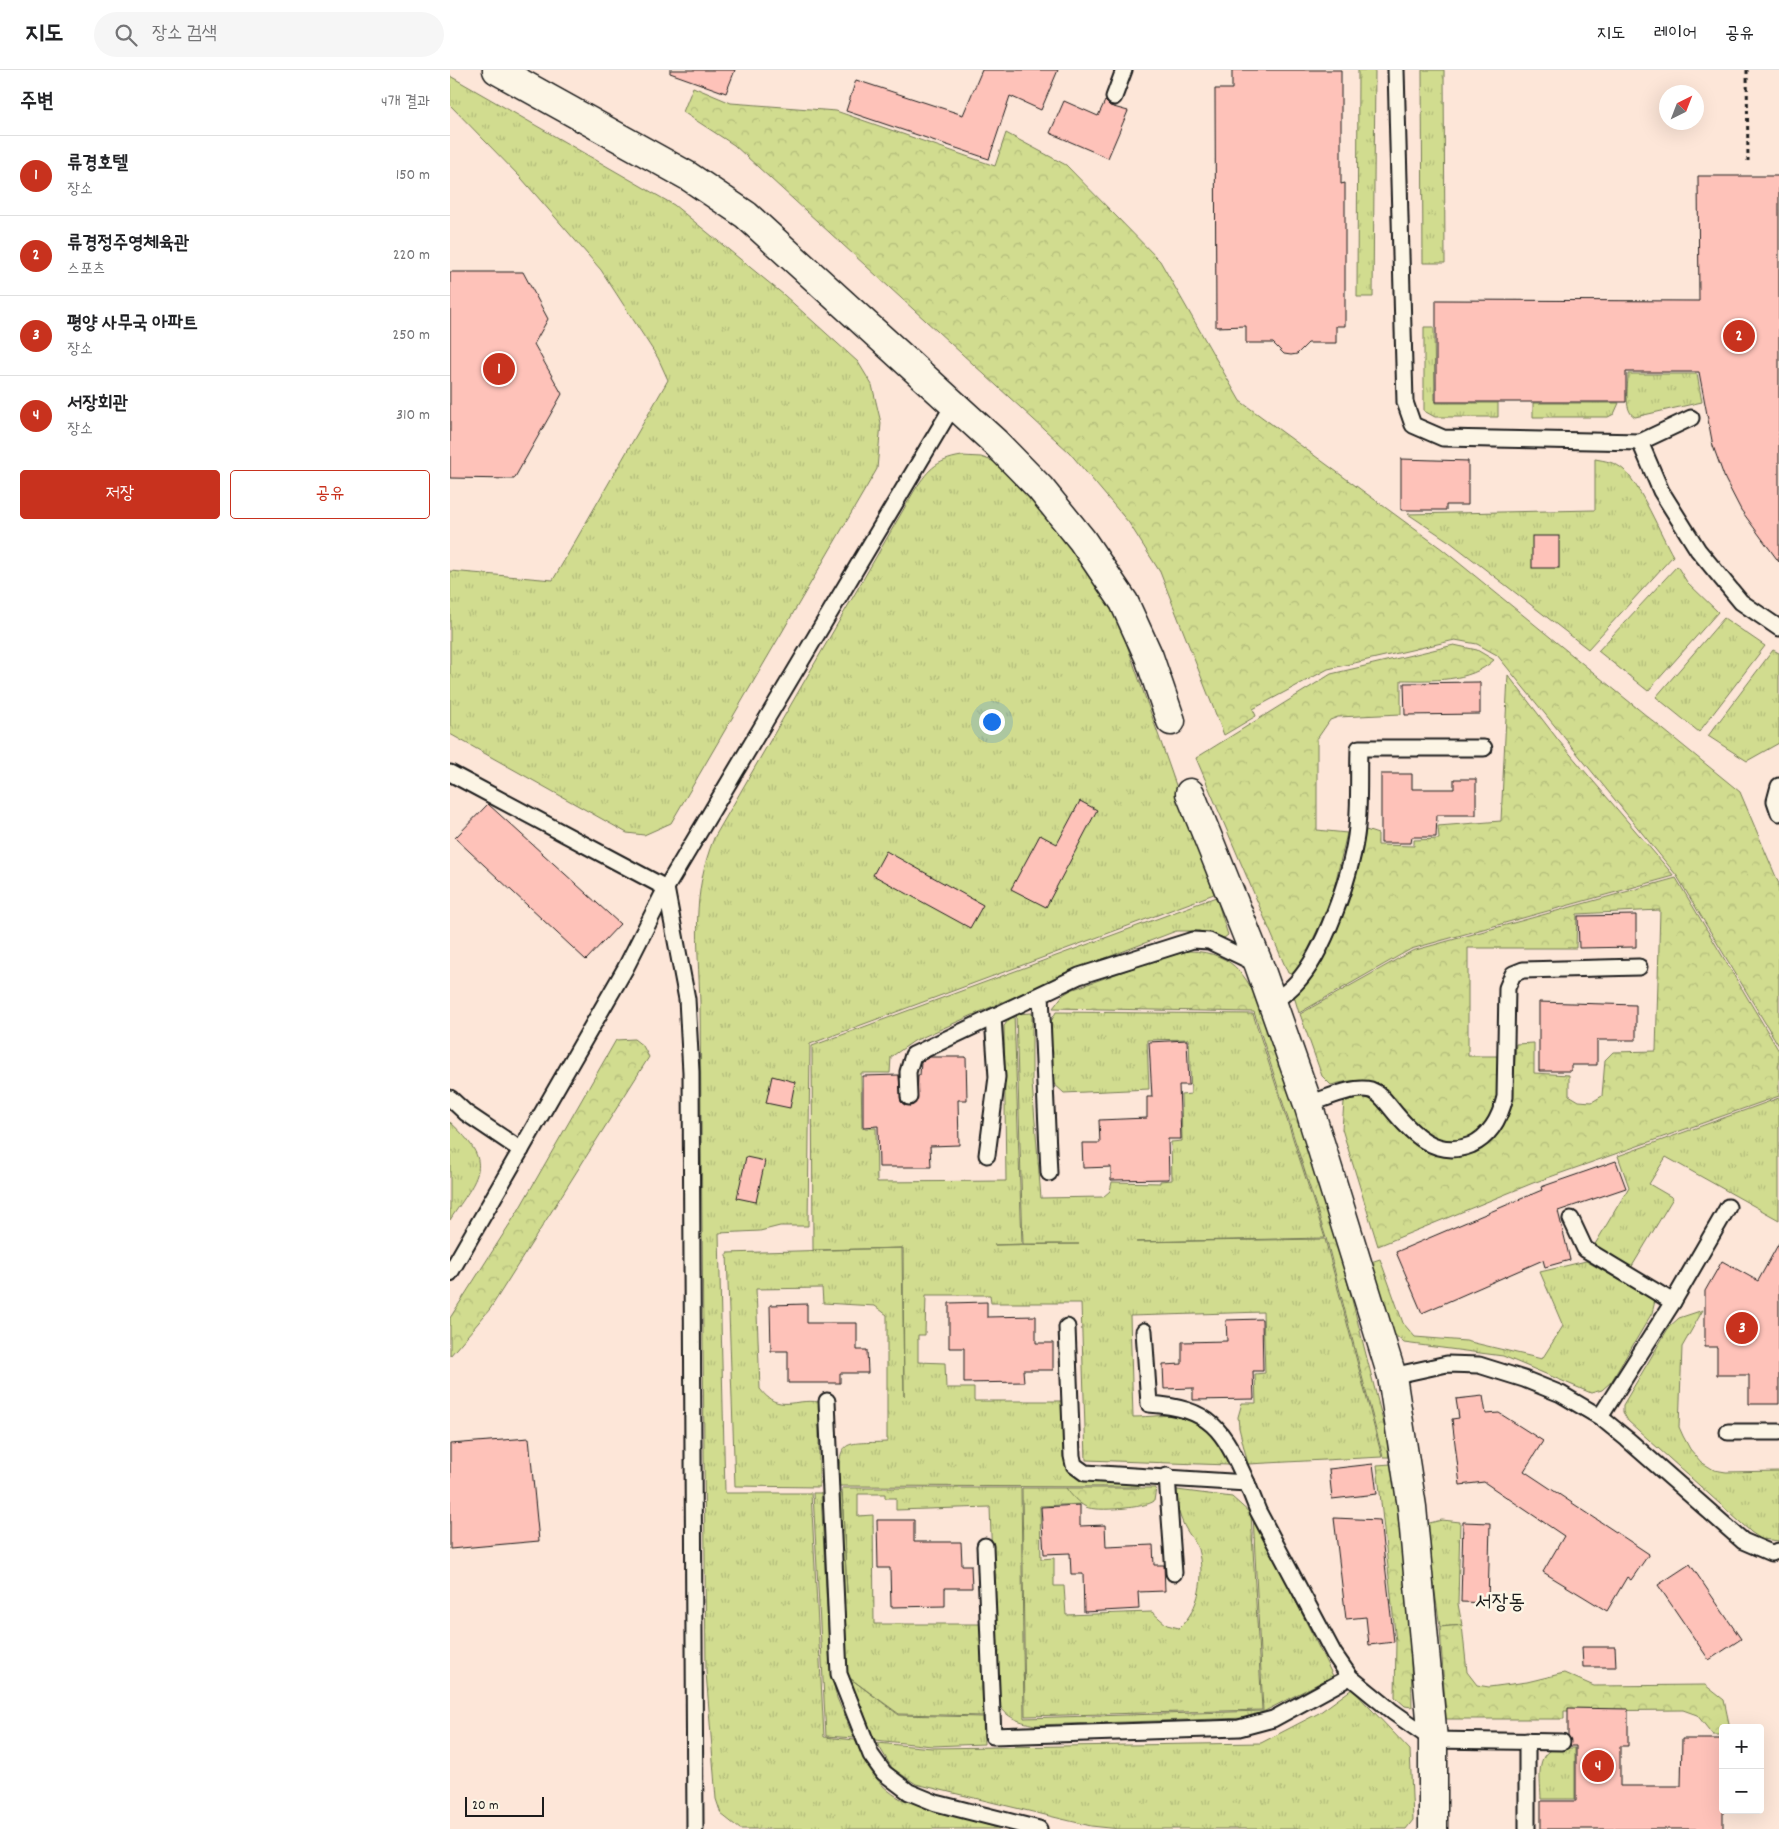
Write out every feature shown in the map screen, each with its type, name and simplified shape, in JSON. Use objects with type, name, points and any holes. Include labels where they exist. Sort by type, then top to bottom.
[{"type":"street","points":[[498,70],[688,176],[746,215],[954,404],[1040,488],[1082,540],[1124,602],[1149,657],[1171,721]]},
{"type":"street","points":[[1190,793],[1259,966],[1308,1104],[1392,1376],[1412,1507],[1433,1740],[1433,1829]]},
{"type":"lane","points":[[1114,97],[1124,70]]},
{"type":"lane","points":[[1396,70],[1405,402],[1413,424],[1443,438],[1640,442],[1691,418]]},
{"type":"lane","points":[[450,1273],[626,969],[666,888],[954,404]]},
{"type":"lane","points":[[1640,442],[1661,491],[1698,550],[1742,602],[1779,628]]},
{"type":"lane","points":[[1272,1003],[1296,983],[1306,971],[1325,935],[1338,903],[1351,861],[1356,835],[1359,748],[1484,748]]},
{"type":"lane","points":[[450,773],[666,888]]},
{"type":"lane","points":[[1779,786],[1775,801],[1779,813]]},
{"type":"lane","points":[[666,888],[687,999],[691,1072],[695,1829]]},
{"type":"lane","points":[[909,1097],[908,1072],[913,1055],[1079,976],[1194,940],[1210,941],[1259,966]]},
{"type":"lane","points":[[1308,1104],[1359,1089],[1372,1090],[1380,1095],[1417,1137],[1433,1146],[1447,1150],[1462,1148],[1474,1143],[1494,1126],[1501,1114],[1505,1097],[1507,988],[1513,974],[1523,970],[1639,967]]},
{"type":"lane","points":[[1041,995],[1049,1173]]},
{"type":"lane","points":[[987,1155],[997,1077],[993,1017]]},
{"type":"lane","points":[[450,1098],[466,1113],[521,1150]]},
{"type":"lane","points":[[1600,1418],[1673,1302],[1728,1208]]},
{"type":"lane","points":[[1571,1219],[1585,1249],[1673,1302]]},
{"type":"lane","points":[[1067,1327],[1072,1456],[1074,1465],[1085,1473],[1167,1476],[1247,1482]]},
{"type":"lane","points":[[1144,1331],[1149,1404],[1172,1406],[1192,1412],[1219,1428],[1247,1482],[1258,1511],[1334,1654],[1350,1677],[1393,1712],[1433,1740],[1562,1742]]},
{"type":"lane","points":[[1392,1376],[1448,1364],[1480,1365],[1524,1379],[1561,1394],[1600,1418],[1642,1450],[1744,1541],[1771,1553],[1779,1551]]},
{"type":"lane","points":[[827,1401],[839,1674],[870,1755],[884,1772],[909,1792],[936,1802],[1039,1829]]},
{"type":"lane","points":[[1728,1432],[1779,1432]]},
{"type":"lane","points":[[1167,1476],[1174,1573]]},
{"type":"lane","points":[[985,1546],[993,1736],[1239,1728],[1273,1720],[1350,1677]]},
{"type":"lane","points":[[1527,1741],[1527,1829]]},
{"type":"path","points":[[1747,70],[1748,161]]},
{"type":"green space","points":[[1358,70],[1375,70],[1373,297],[1357,297]]},
{"type":"green space","points":[[1422,70],[1444,70],[1445,263],[1423,263]]},
{"type":"green space","points":[[450,76],[674,205],[784,295],[858,362],[872,385],[881,423],[877,469],[671,823],[644,835],[627,833],[450,734],[450,571],[553,580],[668,380],[658,358],[601,270],[522,179],[450,105]]},
{"type":"green space","points":[[693,87],[731,103],[836,111],[995,166],[1006,133],[1066,165],[1160,261],[1240,401],[1442,549],[1740,792],[1779,884],[1779,1046],[1677,876],[1497,655],[1477,644],[1455,640],[1328,669],[1253,709],[1256,716],[1224,735],[1160,572],[1129,523],[1069,452],[734,145],[683,112]]},
{"type":"green space","points":[[1424,327],[1434,327],[1435,403],[1498,403],[1498,417],[1435,417],[1424,411]]},
{"type":"green space","points":[[1628,374],[1697,374],[1702,402],[1635,417],[1631,414],[1628,404]]},
{"type":"green space","points":[[1533,403],[1619,403],[1614,414],[1608,417],[1533,417]]},
{"type":"green space","points":[[962,456],[981,457],[998,463],[1033,496],[1113,605],[1214,894],[810,1044],[808,1226],[780,1226],[760,1231],[719,1233],[725,1493],[811,1493],[824,1737],[855,1740],[873,1774],[885,1788],[901,1799],[1001,1829],[740,1829],[721,1814],[716,1799],[706,1672],[700,1002],[697,939],[702,879],[714,838],[913,493],[923,478],[938,464],[945,460]]},
{"type":"green space","points":[[1595,459],[1617,465],[1630,477],[1673,556],[1588,649],[1450,542],[1408,514],[1595,510]]},
{"type":"green space","points":[[1677,566],[1687,582],[1718,612],[1648,691],[1598,651]]},
{"type":"green space","points":[[1724,618],[1765,646],[1699,732],[1656,697]]},
{"type":"green space","points":[[1454,645],[1477,650],[1494,660],[1473,673],[1450,679],[1401,680],[1401,714],[1338,717],[1330,720],[1317,739],[1317,830],[1347,833],[1331,901],[1300,967],[1294,975],[1288,973],[1196,758],[1331,674]]},
{"type":"green space","points":[[1773,650],[1779,653],[1779,743],[1747,761],[1708,736]]},
{"type":"green space","points":[[1508,675],[1559,741],[1674,876],[1411,949],[1299,1013],[1294,996],[1321,958],[1341,918],[1356,875],[1366,830],[1378,834],[1378,845],[1414,846],[1414,840],[1439,839],[1438,826],[1501,821]]},
{"type":"green space","points":[[1676,878],[1779,1051],[1779,1096],[1533,1183],[1378,1246],[1342,1129],[1344,1102],[1365,1095],[1373,1097],[1445,1154],[1505,1119],[1512,1097],[1516,1044],[1534,1043],[1534,1073],[1569,1075],[1569,1095],[1579,1101],[1592,1102],[1602,1096],[1605,1060],[1613,1052],[1656,1051],[1660,910],[1577,914],[1576,948],[1468,948],[1468,1056],[1497,1056],[1499,1093],[1491,1118],[1475,1135],[1464,1140],[1454,1142],[1443,1141],[1422,1131],[1404,1114],[1382,1085],[1365,1081],[1354,1081],[1331,1085],[1322,1076],[1300,1014],[1412,951]]},
{"type":"green space","points":[[1216,897],[1228,935],[1224,938],[1199,931],[1176,931],[1077,969],[914,1041],[891,1057],[890,1073],[861,1073],[862,1128],[876,1128],[877,1182],[1006,1181],[1004,1026],[1014,1013],[1022,1244],[994,1245],[1079,1244],[1023,1244],[1016,1014],[1032,1013],[1032,1083],[1041,1198],[1103,1197],[1110,1191],[1112,1182],[1160,1183],[1160,1181],[1172,1180],[1171,1142],[1182,1141],[1181,1095],[1191,1094],[1189,1039],[1147,1040],[1149,1089],[1064,1093],[1052,1082],[1048,1027],[1056,1012],[1253,1014],[1325,1238],[1136,1242],[1325,1239],[1382,1457],[1248,1464],[1238,1417],[1242,1403],[1256,1403],[1255,1374],[1265,1373],[1263,1312],[1130,1316],[1133,1417],[1178,1415],[1200,1423],[1213,1434],[1223,1449],[1228,1465],[1086,1460],[1081,1303],[991,1303],[990,1295],[926,1295],[925,1335],[918,1335],[918,1362],[945,1363],[946,1388],[974,1388],[974,1401],[1063,1401],[1063,1457],[1071,1472],[1140,1480],[1140,1487],[839,1486],[840,1459],[842,1451],[846,1446],[861,1443],[887,1442],[887,1315],[875,1306],[823,1303],[822,1288],[756,1289],[760,1389],[767,1397],[780,1403],[819,1402],[819,1487],[735,1486],[727,1253],[898,1248],[813,1250],[812,1046]],"holes":[[[902,1248],[903,1248],[904,1396]]]},
{"type":"green space","points":[[1189,951],[1219,957],[1239,971],[1254,992],[1266,1020],[1336,1237],[1387,1437],[1389,1457],[1383,1457],[1326,1238],[1254,1012],[1053,1008],[1063,995],[1071,990],[1175,953]]},
{"type":"green space","points":[[634,1039],[643,1046],[649,1057],[490,1309],[450,1356],[450,1318],[518,1211],[616,1040]]},
{"type":"green space","points":[[1779,1098],[1779,1220],[1666,1157],[1649,1184],[1673,1198],[1631,1268],[1594,1246],[1629,1187],[1618,1156]]},
{"type":"green space","points":[[450,1122],[464,1136],[473,1149],[478,1160],[478,1170],[469,1192],[450,1220]]},
{"type":"green space","points":[[1380,1259],[1403,1323],[1415,1337],[1466,1341],[1542,1359],[1563,1326],[1540,1272],[1586,1261],[1655,1301],[1652,1313],[1611,1382],[1602,1390],[1591,1393],[1503,1356],[1404,1343],[1393,1333],[1368,1263]]},
{"type":"green space","points":[[1703,1310],[1682,1347],[1679,1427],[1690,1449],[1701,1462],[1714,1470],[1726,1472],[1779,1471],[1779,1541],[1761,1539],[1751,1532],[1628,1421],[1623,1412],[1623,1405],[1669,1327],[1679,1318]]},
{"type":"green space","points":[[1391,1464],[1407,1585],[1412,1707],[1405,1706],[1395,1697],[1396,1642],[1377,1465]]},
{"type":"green space","points":[[842,1488],[1021,1488],[1024,1718],[1263,1711],[1253,1515],[1333,1676],[1263,1712],[1246,1718],[1035,1725],[1022,1722],[1007,1714],[997,1699],[990,1507],[896,1510],[896,1498],[885,1498],[885,1494],[858,1494],[858,1516],[873,1515],[874,1624],[980,1624],[984,1716],[899,1714],[851,1679],[899,1715],[983,1717],[984,1744],[932,1746],[875,1740],[846,1680],[837,1493],[842,1493],[847,1593]]},
{"type":"green space","points":[[1022,1488],[1066,1488],[1082,1504],[1040,1506],[1041,1559],[1054,1558],[1054,1586],[1064,1586],[1066,1615],[1152,1612],[1167,1625],[1179,1628],[1192,1611],[1196,1602],[1201,1581],[1201,1570],[1198,1549],[1182,1521],[1175,1492],[1177,1490],[1232,1497],[1251,1514],[1262,1710],[1025,1716]]},
{"type":"green space","points":[[1066,1488],[1156,1488],[1154,1501],[1141,1506],[1100,1509],[1086,1507],[1075,1499]]},
{"type":"green space","points":[[813,1493],[821,1493],[830,1668],[837,1698],[854,1738],[826,1736]]},
{"type":"green space","points":[[1442,1520],[1460,1522],[1458,1604],[1462,1625],[1440,1627],[1425,1524]]},
{"type":"green space","points":[[1462,1625],[1467,1672],[1477,1685],[1489,1687],[1527,1682],[1564,1673],[1594,1686],[1705,1685],[1724,1700],[1729,1724],[1719,1724],[1719,1735],[1713,1735],[1697,1715],[1683,1710],[1564,1711],[1564,1719],[1446,1719],[1440,1627]]},
{"type":"green space","points":[[1352,1689],[1410,1750],[1413,1820],[1406,1829],[1119,1829],[1091,1826],[916,1784],[892,1768],[877,1743],[932,1748],[1261,1743],[1319,1713]]},
{"type":"green space","points":[[1556,1748],[1575,1748],[1575,1799],[1541,1799],[1540,1769],[1542,1762],[1544,1756],[1549,1751]]},
{"type":"building","points":[[670,70],[735,70],[726,93],[670,73]]},
{"type":"building","points":[[982,70],[1058,70],[1041,110],[1010,96],[989,159],[846,111],[856,80],[963,115]]},
{"type":"building","points":[[1232,70],[1341,70],[1341,184],[1345,183],[1345,326],[1336,326],[1336,343],[1308,343],[1297,354],[1291,355],[1284,354],[1273,343],[1246,343],[1246,326],[1216,327],[1215,89],[1232,89]]},
{"type":"building","points":[[1064,101],[1098,116],[1105,101],[1110,106],[1128,111],[1108,158],[1050,133]]},
{"type":"building","points":[[1698,176],[1779,176],[1779,562],[1741,510],[1725,479],[1713,446],[1699,372],[1626,372],[1626,402],[1436,402],[1436,300],[1699,301]]},
{"type":"building","points":[[450,272],[523,272],[548,319],[534,344],[562,394],[514,479],[450,478]]},
{"type":"building","points":[[1401,459],[1468,461],[1468,505],[1446,505],[1446,510],[1401,510]]},
{"type":"building","points":[[1532,536],[1559,536],[1559,568],[1532,568]]},
{"type":"building","points":[[1480,682],[1480,714],[1405,715],[1404,683]]},
{"type":"building","points":[[1381,774],[1412,774],[1412,789],[1454,789],[1454,779],[1476,779],[1476,815],[1437,815],[1436,837],[1412,837],[1411,843],[1381,843]]},
{"type":"building","points":[[1080,801],[1097,810],[1046,907],[1011,889],[1040,835],[1057,844]]},
{"type":"building","points":[[488,804],[620,924],[586,960],[455,838]]},
{"type":"building","points":[[886,851],[983,905],[970,928],[873,875]]},
{"type":"building","points":[[1636,915],[1636,947],[1579,948],[1578,916]]},
{"type":"building","points":[[1539,1002],[1636,1005],[1636,1040],[1597,1040],[1597,1065],[1571,1065],[1571,1071],[1539,1071]]},
{"type":"building","points":[[1187,1040],[1189,1085],[1179,1085],[1181,1139],[1168,1139],[1169,1179],[1111,1180],[1111,1167],[1083,1168],[1082,1143],[1100,1143],[1099,1120],[1147,1118],[1147,1097],[1152,1097],[1149,1042]]},
{"type":"building","points":[[930,1057],[966,1057],[967,1100],[958,1100],[959,1145],[930,1146],[931,1167],[879,1167],[878,1126],[863,1127],[863,1076],[899,1075],[901,1102],[910,1106],[917,1101],[918,1075],[920,1075],[921,1062]]},
{"type":"building","points":[[772,1076],[795,1082],[790,1108],[766,1103]]},
{"type":"building","points":[[746,1157],[765,1161],[756,1202],[737,1198]]},
{"type":"building","points":[[1616,1161],[1626,1188],[1558,1211],[1570,1260],[1545,1267],[1543,1260],[1422,1313],[1396,1252],[1542,1190],[1541,1187]]},
{"type":"building","points":[[1779,1243],[1779,1404],[1749,1404],[1749,1375],[1717,1375],[1717,1347],[1705,1347],[1705,1291],[1722,1261],[1758,1281]]},
{"type":"building","points":[[987,1302],[987,1317],[1036,1316],[1036,1343],[1053,1343],[1053,1370],[1023,1370],[1024,1382],[964,1383],[964,1348],[949,1348],[949,1303]]},
{"type":"building","points":[[807,1304],[807,1323],[857,1323],[857,1350],[867,1350],[868,1373],[840,1373],[840,1383],[788,1383],[788,1351],[771,1351],[770,1305]]},
{"type":"building","points":[[1262,1319],[1263,1371],[1253,1371],[1254,1399],[1193,1400],[1193,1388],[1164,1389],[1163,1365],[1182,1364],[1182,1342],[1227,1341],[1226,1320]]},
{"type":"building","points":[[1483,1396],[1486,1414],[1499,1413],[1543,1441],[1524,1471],[1649,1554],[1631,1580],[1627,1577],[1607,1611],[1543,1572],[1564,1536],[1484,1482],[1460,1485],[1452,1419],[1459,1418],[1456,1399]]},
{"type":"building","points":[[529,1438],[539,1541],[450,1549],[450,1444]]},
{"type":"building","points":[[1373,1464],[1377,1494],[1332,1499],[1329,1469]]},
{"type":"building","points":[[1080,1505],[1080,1526],[1105,1525],[1106,1547],[1153,1545],[1154,1565],[1164,1565],[1165,1591],[1138,1592],[1139,1609],[1084,1612],[1083,1574],[1071,1574],[1070,1553],[1044,1554],[1041,1507]]},
{"type":"building","points":[[1334,1518],[1380,1520],[1394,1642],[1369,1645],[1366,1617],[1346,1619]]},
{"type":"building","points":[[877,1520],[914,1520],[914,1542],[961,1542],[962,1565],[971,1565],[972,1588],[945,1588],[945,1606],[891,1607],[890,1568],[878,1568]]},
{"type":"building","points":[[1463,1522],[1490,1523],[1488,1603],[1461,1602]]},
{"type":"building","points":[[1690,1564],[1741,1639],[1709,1660],[1658,1585]]},
{"type":"building","points":[[1582,1647],[1615,1647],[1616,1667],[1583,1667]]},
{"type":"building","points":[[1568,1708],[1628,1709],[1628,1746],[1620,1746],[1620,1786],[1681,1786],[1682,1739],[1719,1739],[1719,1814],[1723,1814],[1723,1829],[1541,1829],[1541,1801],[1576,1801],[1576,1746],[1570,1746]]},
{"type":"place","name":"류경정주영체육관","points":[[1739,336]]},
{"type":"place","name":"류경호텔","points":[[499,369]]},
{"type":"place","name":"평양 사무국 아파트","points":[[1742,1328]]},
{"type":"place","name":"서장회관","points":[[1598,1766]]},
{"type":"district","name":"서장동","points":[[1500,1601]]}]
